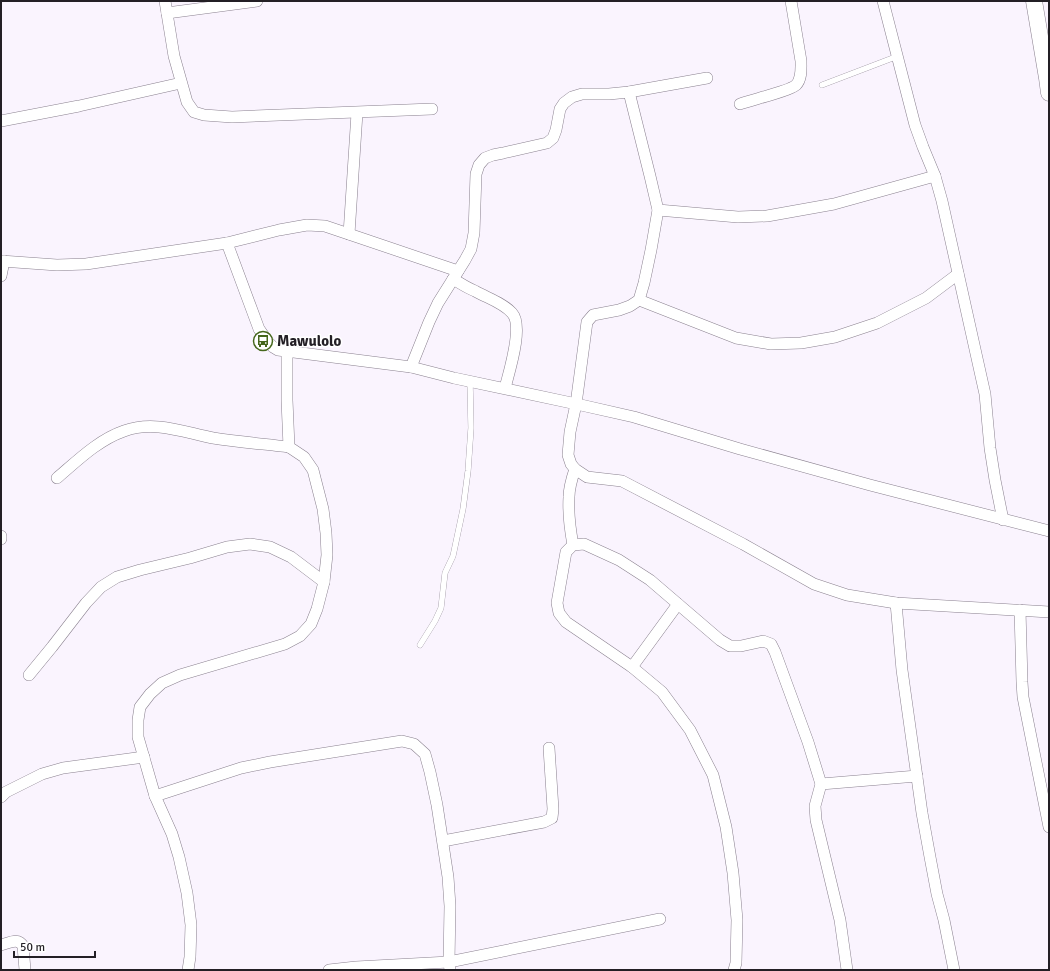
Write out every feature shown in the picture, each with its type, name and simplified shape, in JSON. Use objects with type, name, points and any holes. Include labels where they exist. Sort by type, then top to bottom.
[{"type":"street","points":[[165,1],[174,56],[181,83],[187,102],[194,112],[204,115],[232,117],[432,109]]},
{"type":"street","points":[[167,13],[257,1]]},
{"type":"street","points":[[740,104],[796,86],[799,80],[801,61],[790,1]]},
{"type":"street","points":[[883,1],[915,125],[935,176],[942,201],[985,394],[990,448],[1004,520]]},
{"type":"street","points":[[1034,1],[1049,93]]},
{"type":"street","points":[[411,367],[438,303],[465,260],[470,249],[474,233],[476,174],[479,165],[485,158],[493,154],[546,144],[553,138],[560,109],[564,102],[572,97],[582,94],[628,92],[707,78]]},
{"type":"street","points":[[1,121],[79,106],[181,83]]},
{"type":"street","points":[[628,92],[658,210],[651,250],[639,300],[630,306],[619,310],[593,315],[587,322],[576,404],[570,432],[568,455],[571,464],[575,469],[587,477],[622,481],[743,544],[814,584],[847,595],[896,603],[1049,612]]},
{"type":"street","points":[[349,234],[357,113]]},
{"type":"street","points":[[658,210],[738,217],[767,216],[834,204],[935,176]]},
{"type":"street","points":[[1,276],[3,261],[57,266],[86,264],[227,243],[279,230],[307,225],[325,226],[456,275],[474,291],[503,305],[514,314],[517,328],[515,346],[505,388]]},
{"type":"street","points":[[227,243],[259,329],[268,342],[278,350],[411,367],[634,417],[870,485],[1049,532]]},
{"type":"street","points":[[639,300],[736,338],[770,344],[801,343],[835,337],[876,323],[926,298],[958,274]]},
{"type":"street","points":[[287,352],[289,447]]},
{"type":"street","points":[[57,478],[83,456],[107,439],[123,431],[141,426],[160,426],[221,439],[289,447],[304,457],[313,470],[319,488],[326,533],[326,555],[324,582],[317,609],[310,624],[300,636],[285,644],[180,675],[162,683],[150,694],[140,707],[138,737],[155,796],[172,834],[187,893],[191,925],[188,970]]},
{"type":"street","points":[[573,545],[569,524],[569,497],[570,486],[575,469]]},
{"type":"street","points":[[29,675],[86,603],[101,587],[117,577],[227,547],[250,544],[270,547],[291,557],[324,582]]},
{"type":"street","points":[[734,970],[736,962],[737,920],[733,873],[726,827],[712,774],[690,730],[662,692],[632,667],[566,622],[558,613],[557,603],[566,552],[573,545],[584,544],[619,560],[650,580],[720,640],[730,646],[741,646],[763,641],[771,644],[808,742],[821,784],[815,806],[816,820],[840,920],[848,970]]},
{"type":"street","points":[[896,603],[902,670],[922,813],[937,894],[954,970]]},
{"type":"street","points":[[632,667],[678,604]]},
{"type":"street","points":[[1020,610],[1023,697],[1049,827]]},
{"type":"street","points":[[155,796],[241,768],[270,762],[402,741],[414,744],[425,754],[437,805],[443,841],[450,906],[450,966]]},
{"type":"street","points":[[443,841],[544,822],[552,818],[553,809],[549,748]]},
{"type":"street","points":[[1,797],[6,792],[42,774],[63,768],[144,757]]},
{"type":"street","points":[[821,784],[917,776]]},
{"type":"street","points":[[329,970],[356,967],[450,966],[660,919]]},
{"type":"street","points":[[1,945],[16,941],[22,943],[24,946],[25,970]]},
{"type":"lane","points":[[822,85],[898,56]]},
{"type":"lane","points":[[420,645],[436,621],[441,608],[445,573],[453,556],[463,509],[470,449],[470,381]]},
{"type":"place","name":"Mawulolo","points":[[263,341]]}]
